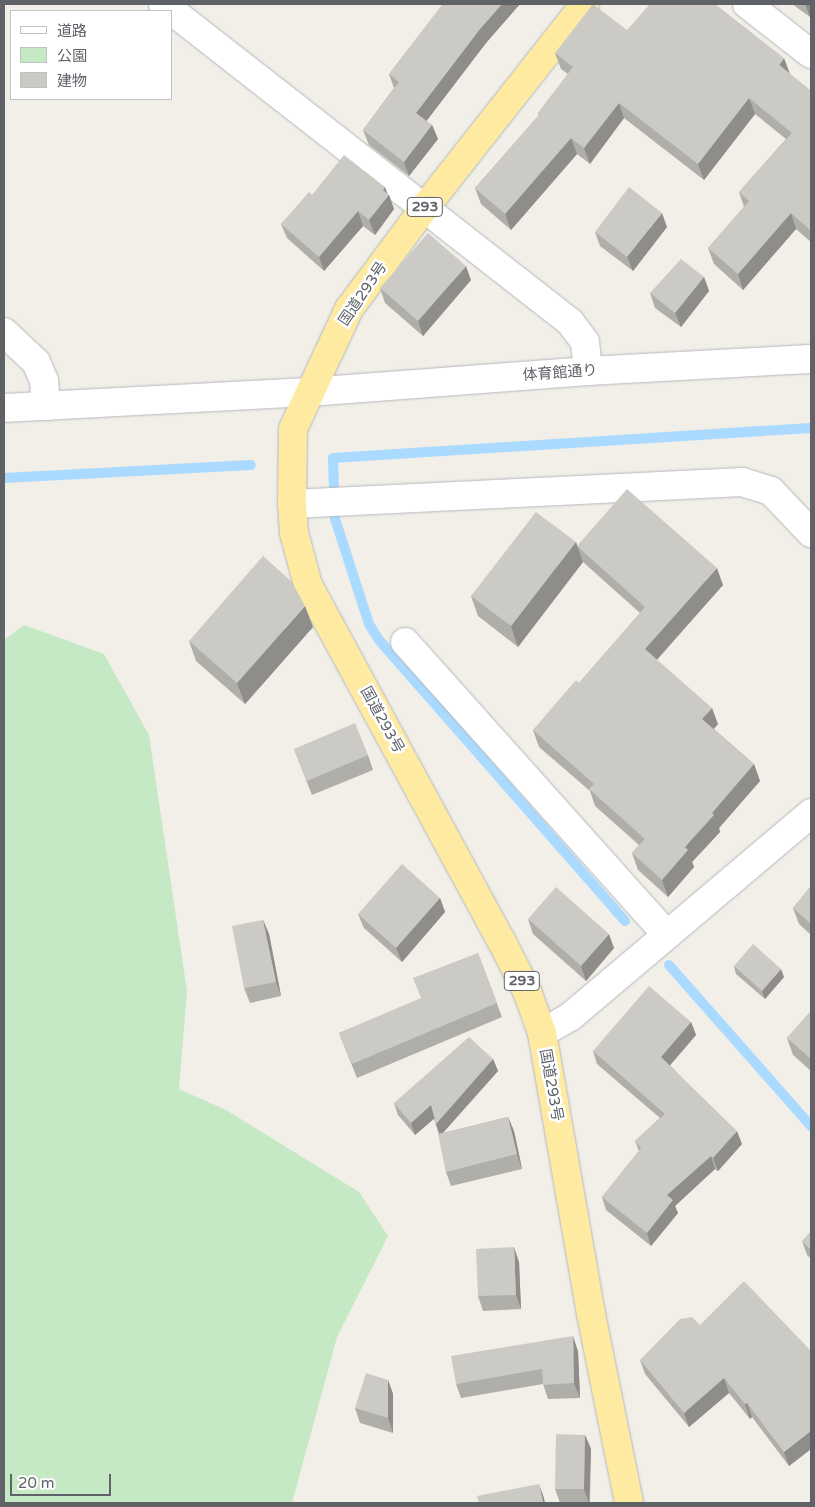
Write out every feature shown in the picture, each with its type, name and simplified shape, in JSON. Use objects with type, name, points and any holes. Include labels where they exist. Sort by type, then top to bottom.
[{"type":"highway","name":"国道293号","points":[[585,4],[425,207],[349,309],[293,429],[292,504],[294,533],[308,585],[501,940],[527,991],[542,1032],[591,1314],[628,1503]]},
{"type":"street","points":[[747,4],[811,54]]},
{"type":"street","points":[[172,11],[570,322],[585,342],[588,370]]},
{"type":"street","points":[[4,332],[36,362],[44,381],[46,406]]},
{"type":"street","name":"体育館通り","points":[[4,408],[309,392],[588,370],[811,359]]},
{"type":"street","points":[[292,504],[742,482],[771,491],[811,533]]},
{"type":"street","points":[[405,642],[667,935]]},
{"type":"street","points":[[542,1032],[570,1017],[811,813]]},
{"type":"green space","points":[[24,625],[104,654],[149,735],[187,991],[179,1089],[226,1110],[359,1192],[388,1236],[337,1337],[292,1503],[4,1503],[4,640]]},
{"type":"building","points":[[443,4],[502,4],[480,29],[416,113],[432,125],[404,162],[363,130],[399,82],[389,74]]},
{"type":"building","points":[[593,4],[627,30],[650,4],[715,4],[784,58],[779,65],[811,91],[811,231],[791,213],[738,274],[708,248],[749,201],[739,192],[792,133],[749,98],[698,164],[619,103],[584,148],[571,138],[505,214],[475,188],[540,114],[538,113],[573,67],[555,53]]},
{"type":"building","points":[[344,155],[385,187],[383,190],[389,195],[369,220],[358,211],[319,257],[281,224],[309,192],[312,195]]},
{"type":"building","points":[[629,187],[662,213],[627,257],[595,232]]},
{"type":"building","points":[[428,233],[466,266],[418,321],[380,288]]},
{"type":"building","points":[[681,259],[704,277],[675,313],[650,293]]},
{"type":"building","points":[[627,489],[717,568],[645,649],[712,708],[702,719],[754,764],[712,813],[714,815],[685,847],[688,850],[662,880],[632,853],[645,839],[589,789],[594,784],[533,730],[576,680],[579,683],[645,607],[577,546]]},
{"type":"building","points":[[536,512],[576,542],[511,626],[471,596]]},
{"type":"building","points":[[263,556],[292,582],[305,606],[237,683],[189,641]]},
{"type":"building","points":[[355,723],[368,755],[307,781],[294,749]]},
{"type":"building","points":[[402,864],[440,898],[396,948],[358,914]]},
{"type":"building","points":[[811,886],[811,924],[793,908]]},
{"type":"building","points":[[556,887],[609,934],[581,966],[528,919]]},
{"type":"building","points":[[263,920],[276,982],[244,988],[232,926]]},
{"type":"building","points":[[753,944],[781,969],[762,991],[734,966]]},
{"type":"building","points":[[478,953],[497,1003],[352,1064],[339,1033],[421,998],[413,978]]},
{"type":"building","points":[[649,986],[691,1022],[661,1057],[737,1131],[713,1158],[711,1156],[667,1195],[673,1200],[647,1233],[602,1197],[641,1148],[635,1141],[665,1114],[593,1051]]},
{"type":"building","points":[[811,1011],[811,1059],[787,1038]]},
{"type":"building","points":[[469,1037],[493,1059],[436,1124],[431,1105],[411,1123],[394,1103]]},
{"type":"building","points":[[508,1117],[517,1154],[446,1172],[438,1134]]},
{"type":"building","points":[[811,1231],[811,1249],[802,1241]]},
{"type":"building","points":[[514,1247],[516,1295],[478,1296],[476,1249]]},
{"type":"building","points":[[744,1281],[811,1351],[811,1431],[784,1452],[747,1403],[745,1404],[724,1378],[684,1413],[640,1360],[680,1319],[692,1317],[700,1325]]},
{"type":"building","points":[[573,1336],[574,1383],[543,1385],[542,1369],[456,1384],[451,1356]]},
{"type":"building","points":[[366,1373],[388,1380],[388,1418],[355,1408]]},
{"type":"building","points":[[556,1434],[585,1435],[584,1489],[555,1489]]},
{"type":"building","points":[[539,1484],[543,1503],[479,1503],[477,1496]]},
{"type":"waterway","points":[[625,921],[379,640],[369,624],[335,519],[333,458],[811,428]]},
{"type":"waterway","points":[[4,478],[251,465]]},
{"type":"waterway","points":[[669,965],[811,1126]]}]
